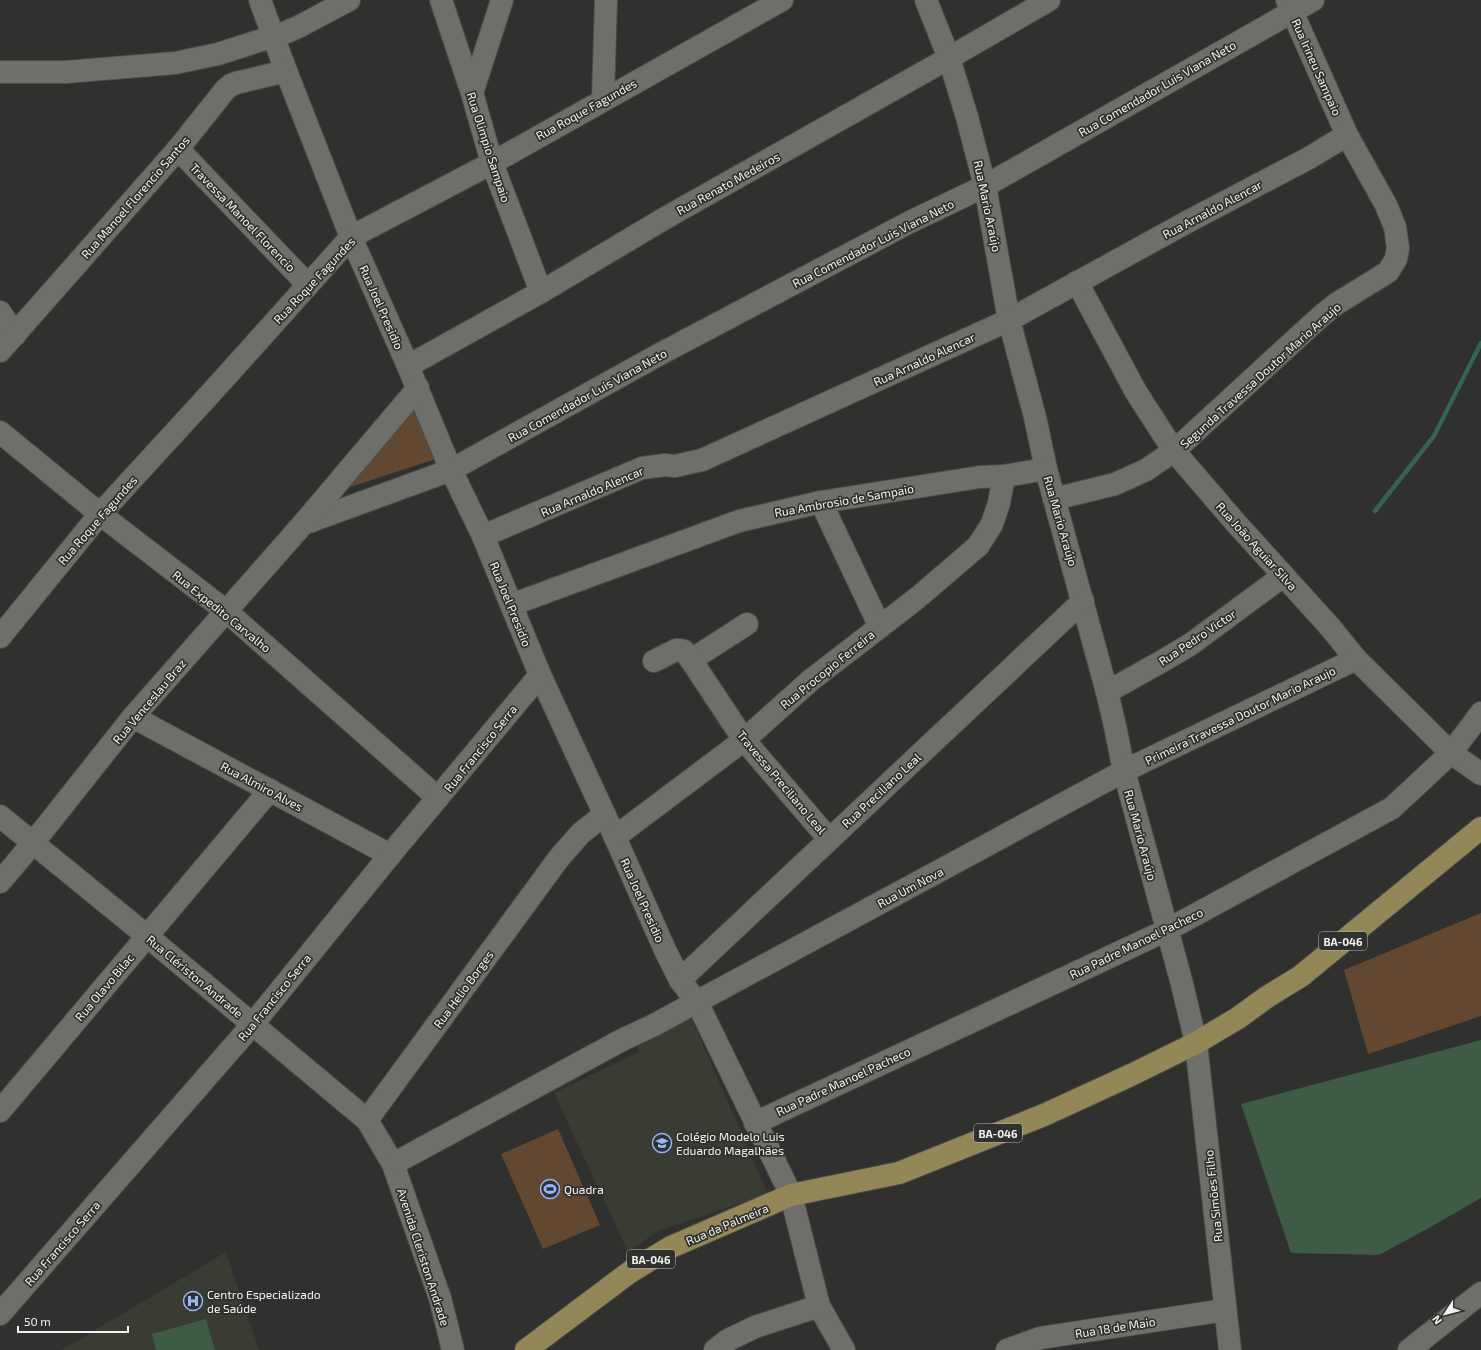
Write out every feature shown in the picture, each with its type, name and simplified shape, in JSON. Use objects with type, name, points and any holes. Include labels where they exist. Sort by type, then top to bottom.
[{"type":"main road","name":"BA-046","points":[[791,1195],[899,1173],[1044,1115],[1196,1043],[1238,1018],[1267,997],[1301,976],[1481,828]]},
{"type":"main road","name":"Rua da Palmeira","points":[[526,1350],[630,1272],[655,1256],[671,1247],[791,1195]]},
{"type":"street","name":"Rua Joel Presidio","points":[[260,0],[350,237],[418,388],[451,470],[483,536],[540,675],[680,980],[697,1002],[791,1195],[820,1306],[844,1350]]},
{"type":"street","points":[[0,72],[66,72],[175,63],[218,54],[274,36],[300,26],[349,0]]},
{"type":"street","name":"Rua Olimpio Sampaio","points":[[441,0],[472,93],[492,163],[541,292]]},
{"type":"street","points":[[472,93],[502,0]]},
{"type":"street","points":[[603,100],[606,0]]},
{"type":"street","name":"Rua Mario Araújo","points":[[926,0],[949,58],[967,117],[985,186],[1009,320],[1035,418],[1046,470],[1083,601],[1115,726],[1124,771],[1166,930],[1182,984],[1196,1043]]},
{"type":"street","name":"Rua Renato Medeiros","points":[[408,366],[541,292],[667,217],[1049,0]]},
{"type":"street","name":"Rua Comendador Luis Viana Neto","points":[[303,524],[451,470],[667,350],[910,222],[985,186],[1290,6],[1313,0]]},
{"type":"street","name":"Rua Roque Fagundes","points":[[0,637],[100,514],[221,382],[350,237],[492,163],[777,1]]},
{"type":"street","name":"Rua Irineu Sampaio","points":[[1290,6],[1347,134]]},
{"type":"street","points":[[218,54],[231,85],[286,71]]},
{"type":"street","name":"Rua Manoel Florencio Santos","points":[[0,351],[178,149],[225,90],[231,85]]},
{"type":"street","name":"Rua Arnaldo Alencar","points":[[483,536],[642,468],[665,465],[675,466],[702,460],[1009,320],[1309,158],[1347,134]]},
{"type":"street","name":"Segunda Travessa Doutor Mario Araujo","points":[[1054,499],[1115,484],[1146,470],[1174,451],[1320,317],[1336,304],[1388,272],[1396,259],[1398,248],[1395,227],[1386,205],[1347,134]]},
{"type":"street","name":"Travessa Manoel Florencio","points":[[178,149],[308,285]]},
{"type":"street","name":"Rua João Aguiar Silva","points":[[1077,282],[1136,392],[1174,451],[1283,576],[1330,627],[1356,659],[1452,753],[1481,774]]},
{"type":"street","points":[[0,312],[15,335]]},
{"type":"street","name":"Rua Venceslau Braz","points":[[0,882],[33,843],[133,717],[303,524],[418,388]]},
{"type":"street","name":"Rua Expedito Carvalho","points":[[0,432],[100,514],[226,611],[438,798]]},
{"type":"street","name":"Rua Ambrosio de Sampaio","points":[[511,605],[739,521],[821,502],[980,477],[1004,476],[1046,470]]},
{"type":"street","name":"Rua Procopio Ferreira","points":[[615,837],[744,740],[811,680],[916,599],[978,546],[992,524],[1000,503],[1004,476]]},
{"type":"street","points":[[821,502],[880,626]]},
{"type":"street","name":"Rua Pedro Victor","points":[[1106,692],[1191,644],[1283,576]]},
{"type":"street","name":"Rua Preciliano Leal","points":[[680,980],[1083,601]]},
{"type":"street","points":[[654,661],[676,650],[684,651],[691,660],[747,624]]},
{"type":"street","name":"Primeira Travessa Doutor Mario Araujo","points":[[1124,771],[1356,659]]},
{"type":"street","name":"Travessa Preciliano Leal","points":[[691,660],[744,740],[829,839]]},
{"type":"street","name":"Rua Francisco Serra","points":[[0,1314],[253,1024],[390,855],[540,675]]},
{"type":"street","name":"Rua Padre Manoel Pacheco","points":[[755,1122],[1166,930],[1392,808],[1452,753],[1481,713]]},
{"type":"street","name":"Rua Almiro Alves","points":[[133,717],[390,855]]},
{"type":"street","name":"Rua Um Nova","points":[[393,1164],[622,1040],[697,1002],[1124,771]]},
{"type":"street","name":"Rua Olavo Bilac","points":[[0,1111],[270,790]]},
{"type":"street","name":"Rua Helio Borges","points":[[367,1120],[559,858],[581,833],[604,815]]},
{"type":"street","name":"Rua Clériston Andrade","points":[[0,816],[147,936],[367,1120],[393,1164]]},
{"type":"street","name":"Rua Simões Filho","points":[[1196,1043],[1230,1350]]},
{"type":"street","name":"Avenida Cleriston Andrade","points":[[393,1164],[440,1298],[453,1350]]},
{"type":"street","points":[[1409,1350],[1481,1293]]},
{"type":"street","points":[[715,1350],[728,1340],[755,1326],[820,1306]]},
{"type":"street","name":"Rua 18 de Maio","points":[[1007,1350],[1040,1338],[1225,1310]]},
{"type":"shaded area","points":[[416,404],[442,457],[341,490]]},
{"type":"shaded area","points":[[1481,913],[1481,1016],[1368,1054],[1344,970]]},
{"type":"shaded area","name":"Colégio Modelo Luis Eduardo Magalhães","points":[[691,1018],[768,1194],[658,1231],[628,1252],[554,1093],[639,1052],[637,1042]]},
{"type":"shaded area","name":"Quadra","points":[[558,1129],[600,1225],[543,1249],[501,1154]]},
{"type":"shaded area","name":"Centro Especializado de Saúde","points":[[226,1252],[259,1350],[62,1350]]},
{"type":"building","points":[[1481,1040],[1481,1198],[1379,1255],[1291,1253],[1241,1104]]},
{"type":"building","points":[[206,1319],[215,1350],[156,1350],[152,1334]]},
{"type":"waterway","points":[[1375,511],[1434,436],[1481,343]]},
{"type":"place","name":"Colégio Modelo Luis Eduardo Magalhães","points":[[662,1143]]},
{"type":"place","name":"Quadra","points":[[550,1189]]},
{"type":"place","name":"Centro Especializado de Saúde","points":[[193,1301]]}]
